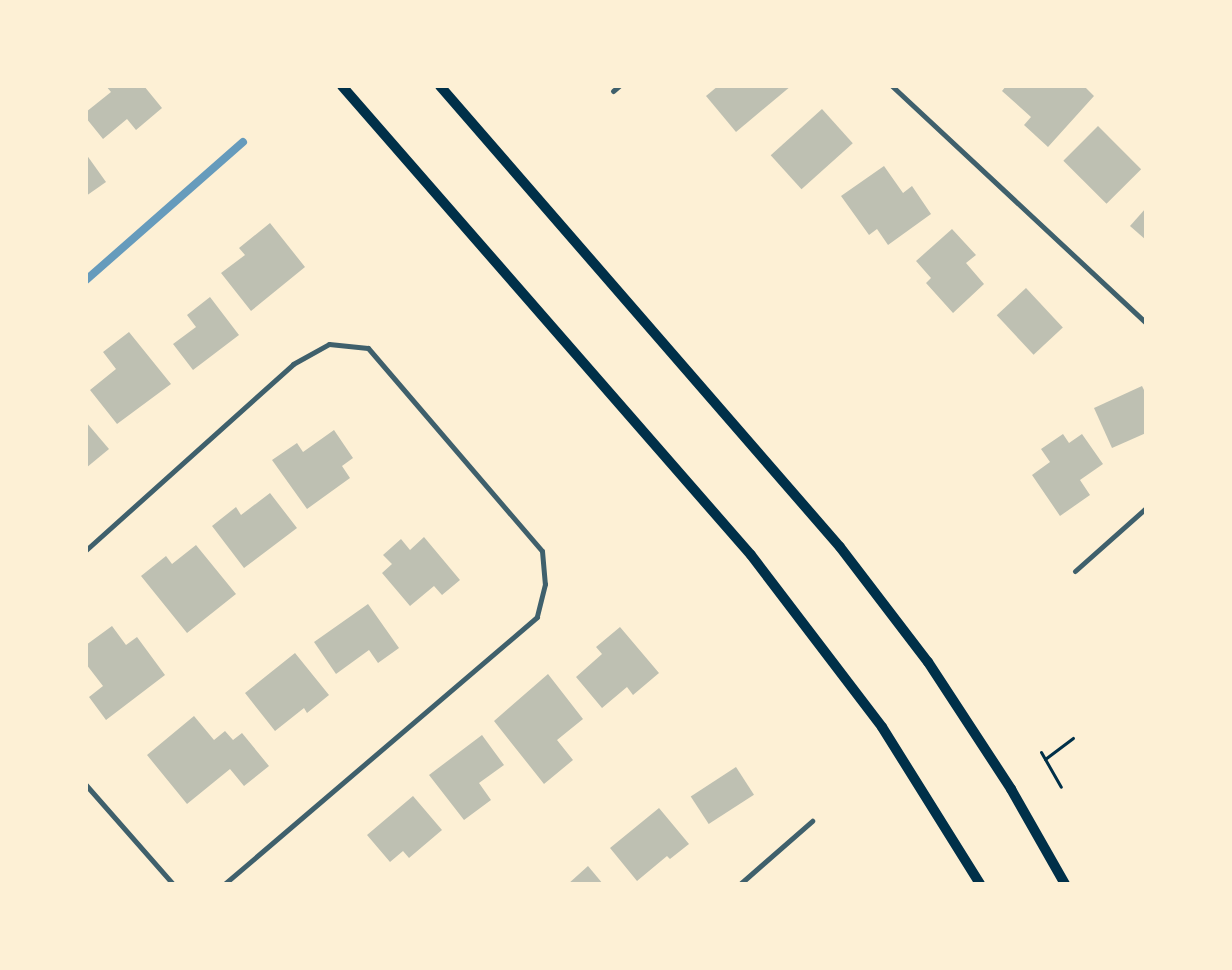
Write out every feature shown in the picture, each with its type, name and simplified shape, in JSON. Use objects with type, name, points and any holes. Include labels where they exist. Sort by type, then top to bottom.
[{"type":"main road","points":[[342,86],[763,569],[882,727],[980,884]]},
{"type":"main road","points":[[440,86],[840,547],[956,703],[1011,789],[1065,884]]},
{"type":"street","points":[[613,91],[619,86]]},
{"type":"street","points":[[892,86],[1146,323]]},
{"type":"street","points":[[86,550],[293,364],[329,344],[368,348],[542,552],[545,584],[537,617],[224,884]]},
{"type":"street","points":[[1075,571],[1146,508]]},
{"type":"street","points":[[86,785],[173,884]]},
{"type":"street","points":[[740,884],[812,821]]},
{"type":"path","points":[[1045,759],[1073,738]]},
{"type":"path","points":[[1041,752],[1061,787]]},
{"type":"building","points":[[106,86],[144,86],[162,108],[136,130],[127,119],[103,139],[86,118],[86,112],[111,92]]},
{"type":"building","points":[[718,86],[791,86],[736,132],[706,96]]},
{"type":"building","points":[[1006,86],[1084,86],[1094,96],[1048,147],[1024,125],[1031,117],[1002,91]]},
{"type":"building","points":[[822,109],[853,143],[802,189],[771,155]]},
{"type":"building","points":[[1098,126],[1141,169],[1106,204],[1063,161]]},
{"type":"building","points":[[86,154],[106,182],[86,196]]},
{"type":"building","points":[[884,166],[903,193],[912,186],[931,214],[888,245],[877,229],[869,235],[841,196]]},
{"type":"building","points":[[1146,208],[1146,240],[1130,226]]},
{"type":"building","points":[[270,223],[305,267],[251,311],[221,273],[245,255],[239,248]]},
{"type":"building","points":[[952,229],[976,255],[966,263],[984,284],[953,313],[926,283],[931,278],[916,261]]},
{"type":"building","points":[[1026,288],[1063,327],[1034,355],[997,315]]},
{"type":"building","points":[[210,297],[239,335],[193,370],[173,344],[196,327],[187,315]]},
{"type":"building","points":[[129,332],[171,384],[117,424],[90,390],[116,369],[103,352]]},
{"type":"building","points":[[1142,386],[1146,394],[1146,433],[1112,448],[1094,408]]},
{"type":"building","points":[[86,422],[109,449],[86,468]]},
{"type":"building","points":[[334,430],[353,458],[342,466],[350,478],[307,509],[272,460],[297,443],[303,452]]},
{"type":"building","points":[[1063,434],[1069,443],[1082,434],[1103,464],[1080,480],[1090,495],[1060,516],[1032,475],[1050,462],[1041,449]]},
{"type":"building","points":[[270,493],[297,528],[244,568],[212,526],[236,507],[241,515]]},
{"type":"building","points":[[424,537],[460,580],[442,595],[434,586],[410,606],[382,573],[392,564],[383,555],[401,539],[410,550]]},
{"type":"building","points":[[196,545],[236,594],[187,633],[141,576],[166,556],[172,564]]},
{"type":"building","points":[[368,604],[399,648],[378,663],[369,650],[336,674],[314,642]]},
{"type":"building","points":[[112,626],[126,645],[137,637],[165,675],[106,720],[89,697],[103,686],[86,664],[86,645]]},
{"type":"building","points":[[620,627],[659,673],[633,695],[627,687],[602,708],[576,677],[602,654],[596,647]]},
{"type":"building","points":[[295,653],[329,695],[307,713],[304,708],[275,731],[245,693]]},
{"type":"building","points":[[548,674],[583,719],[557,740],[573,760],[544,784],[494,721]]},
{"type":"building","points":[[194,716],[214,740],[225,731],[233,740],[242,733],[269,766],[244,786],[230,769],[187,804],[147,755]]},
{"type":"building","points":[[482,735],[504,765],[479,783],[491,800],[464,820],[429,775]]},
{"type":"building","points":[[736,767],[754,795],[709,824],[691,796]]},
{"type":"building","points":[[413,796],[442,830],[409,858],[403,851],[390,862],[367,835]]},
{"type":"building","points":[[659,808],[689,844],[670,859],[667,856],[637,881],[610,848]]},
{"type":"building","points":[[588,866],[603,884],[568,884]]},
{"type":"waterway","points":[[86,280],[243,142]]}]
